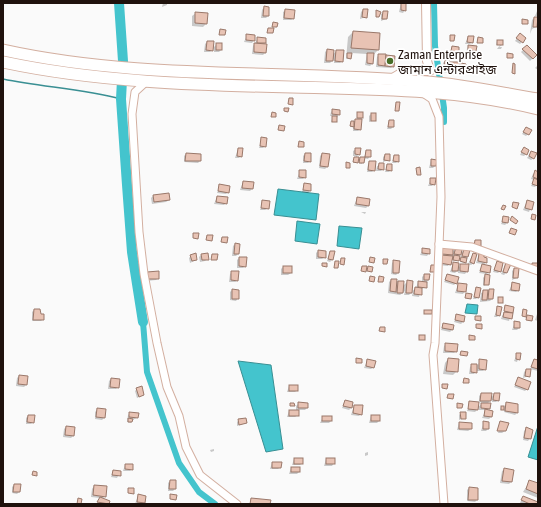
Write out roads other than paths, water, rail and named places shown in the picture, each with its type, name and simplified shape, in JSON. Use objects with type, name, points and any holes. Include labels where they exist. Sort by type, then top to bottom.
[{"type":"highway","points":[[3,50],[105,72],[143,77],[265,87],[425,88],[538,100]]},
{"type":"highway","points":[[3,62],[58,73],[105,72]]},
{"type":"highway","points":[[143,77],[392,79],[425,88]]},
{"type":"highway","points":[[454,90],[538,109]]},
{"type":"street","points":[[392,79],[401,73],[409,71],[430,71],[427,61],[426,3]]},
{"type":"street","points":[[143,77],[135,92],[132,114],[139,232],[155,336],[167,387],[179,416],[186,447],[200,475],[237,504]]},
{"type":"street","points":[[425,88],[432,99],[439,117],[441,197],[435,343],[433,355],[444,504]]},
{"type":"street","points":[[438,244],[472,247],[538,271]]},
{"type":"water","points":[[278,189],[319,194],[316,220],[274,215]]},
{"type":"water","points":[[297,221],[320,224],[317,244],[295,241]]},
{"type":"water","points":[[339,226],[362,228],[359,249],[337,246]]},
{"type":"water","points":[[467,304],[478,305],[477,314],[465,313]]},
{"type":"water","points":[[238,361],[271,365],[283,449],[266,452]]},
{"type":"water","points":[[538,426],[538,460],[528,457]]},
{"type":"waterway","points":[[119,3],[123,61],[121,99],[132,252],[143,322]]},
{"type":"waterway","points":[[434,3],[435,46],[444,108],[444,122]]},
{"type":"waterway","points":[[3,79],[121,99]]},
{"type":"waterway","points":[[143,322],[147,372],[179,463],[199,492],[215,504]]},
{"type":"place","name":"Zaman Enterprise জামান এন্টারপ্রাইজ","points":[[390,61]]}]
